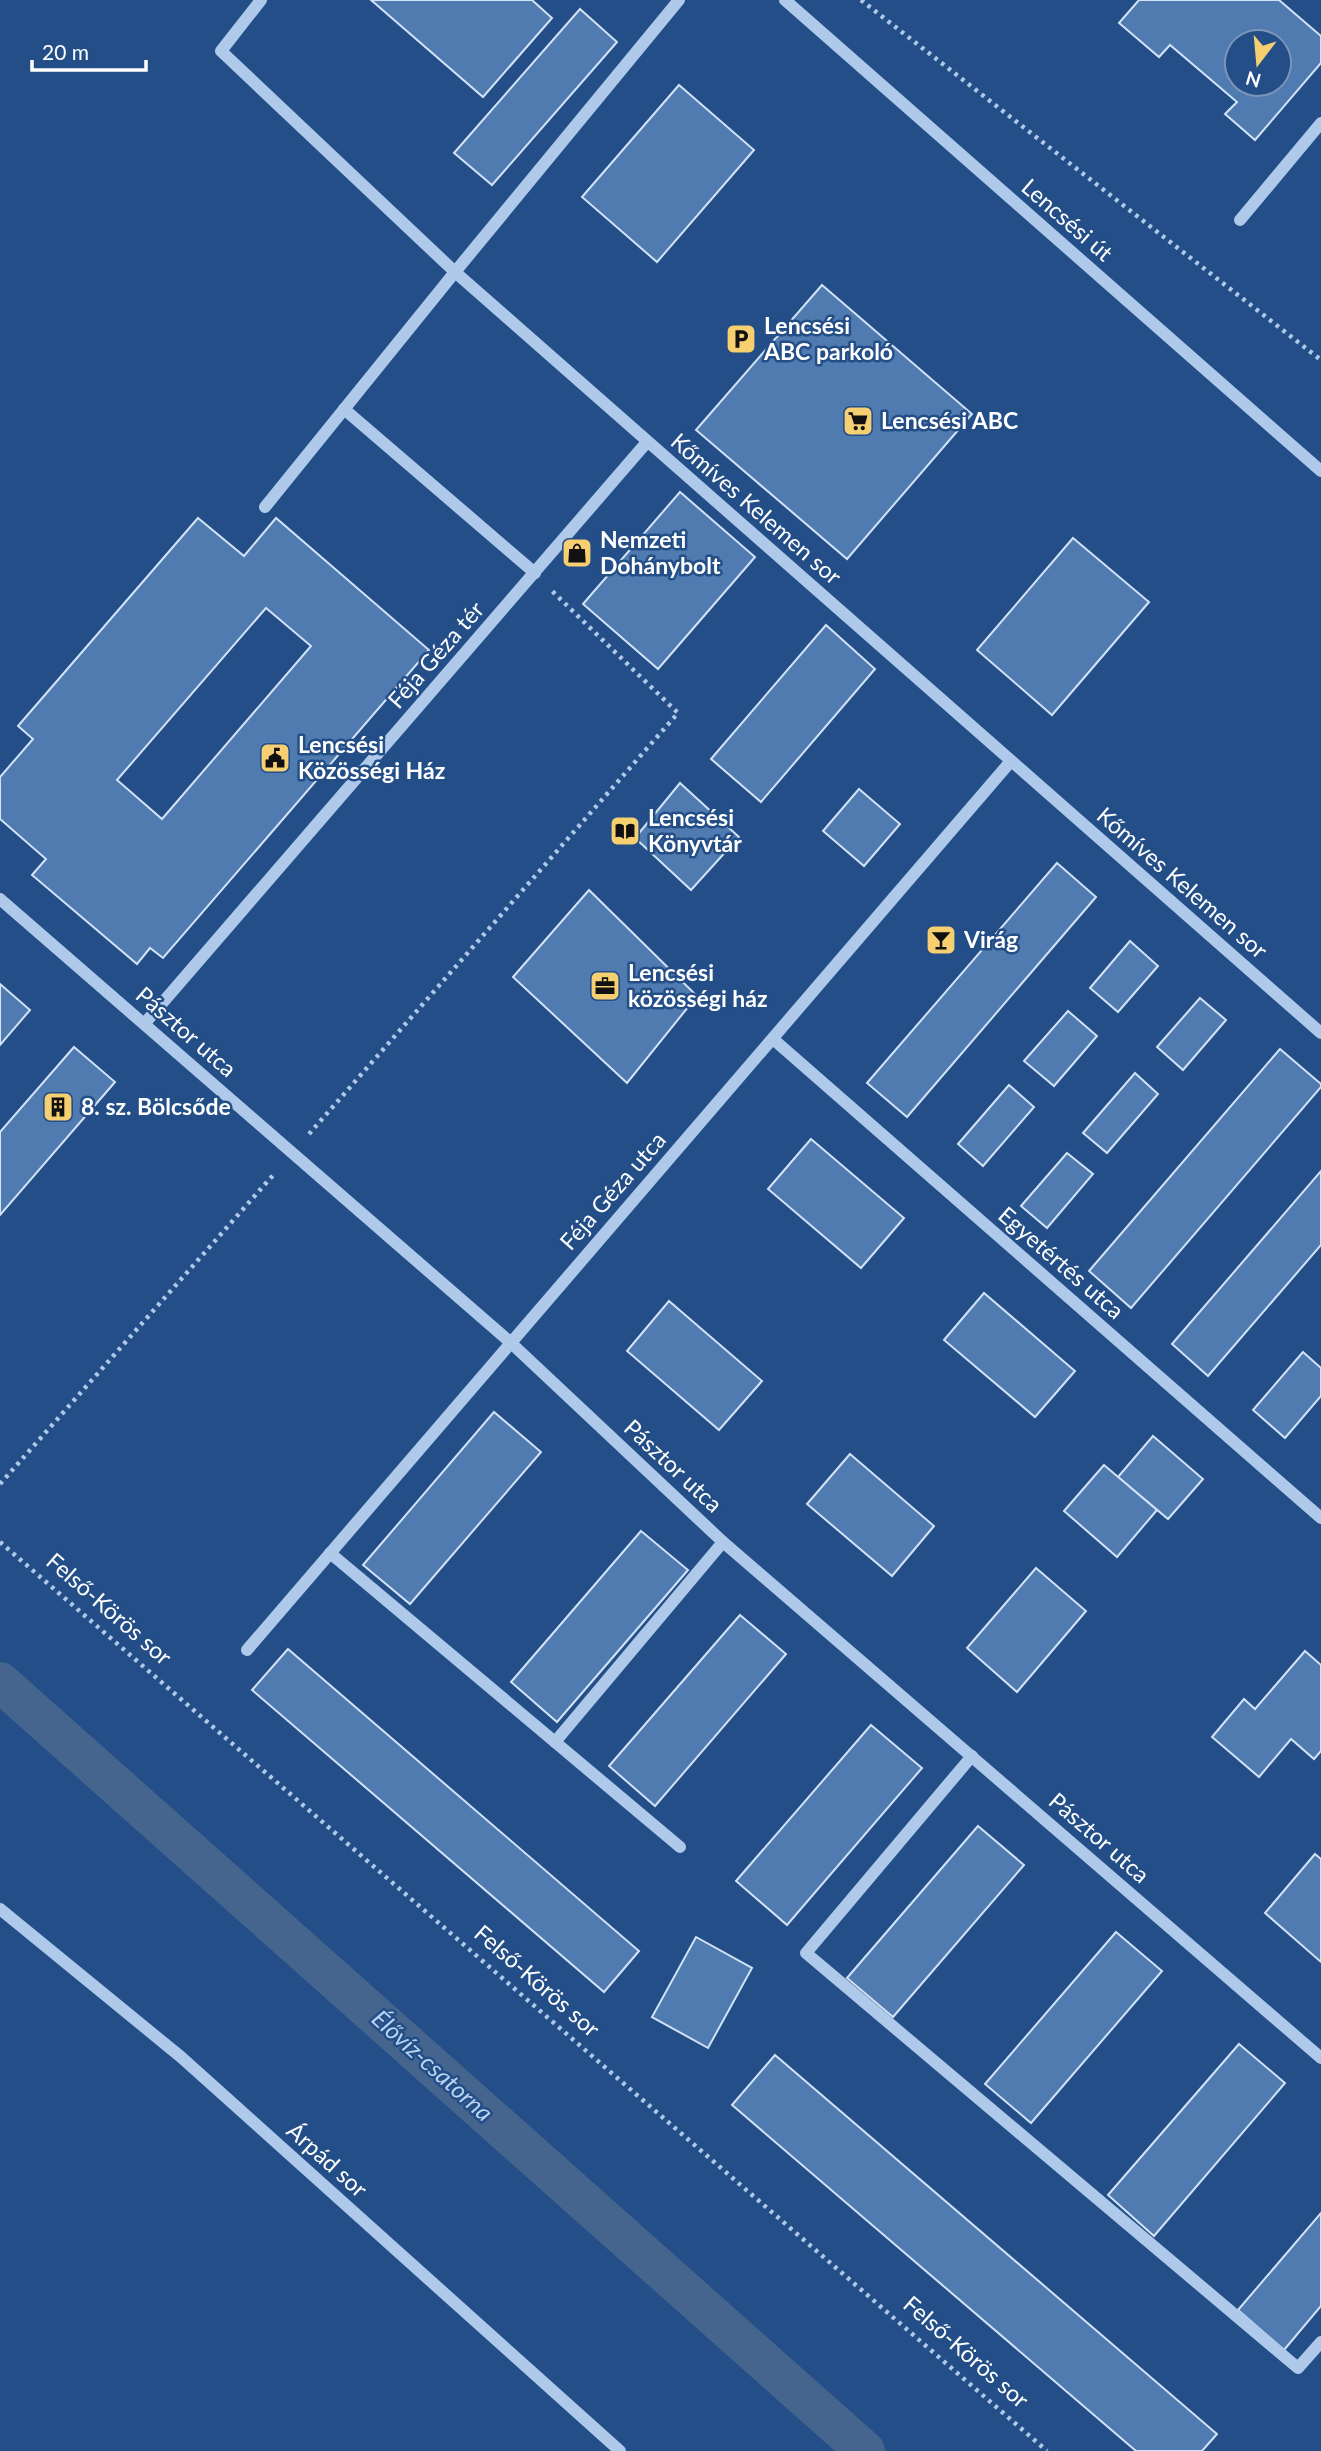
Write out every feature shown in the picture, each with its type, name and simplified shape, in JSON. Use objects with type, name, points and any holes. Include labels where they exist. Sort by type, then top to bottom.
[{"type":"street","name":"Kőmíves Kelemen sor","points":[[261,0],[221,51],[455,272],[1321,1033]]},
{"type":"street","points":[[265,508],[679,0]]},
{"type":"street","name":"Lencsési út","points":[[785,0],[1321,471]]},
{"type":"street","points":[[1240,220],[1321,123]]},
{"type":"street","points":[[344,409],[534,573]]},
{"type":"street","name":"Féja Géza tér","points":[[145,1023],[648,442]]},
{"type":"street","name":"Féja Géza utca","points":[[247,1650],[1011,761]]},
{"type":"street","name":"Pásztor utca","points":[[0,899],[510,1342],[723,1542],[1321,2058]]},
{"type":"street","name":"Egyetértés utca","points":[[772,1039],[1321,1518]]},
{"type":"street","points":[[555,1742],[723,1542]]},
{"type":"street","points":[[330,1553],[680,1847]]},
{"type":"street","points":[[972,1756],[806,1953],[1298,2368],[1321,2342]]},
{"type":"street","name":"Árpád sor","points":[[0,1909],[181,2057],[620,2451]]},
{"type":"path","points":[[861,0],[1321,360]]},
{"type":"path","points":[[0,1484],[678,713],[534,573]]},
{"type":"path","name":"Felső-Körös sor","points":[[0,1542],[1047,2451]]},
{"type":"building","points":[[371,0],[532,0],[552,18],[483,97]]},
{"type":"building","points":[[1139,0],[1279,0],[1321,36],[1321,63],[1293,96],[1293,28],[1223,28],[1223,90],[1170,45],[1159,57],[1119,23]]},
{"type":"building","points":[[580,9],[617,42],[492,185],[454,153]]},
{"type":"building","points":[[679,85],[754,150],[657,262],[582,197]]},
{"type":"building","points":[[1232,98],[1291,98],[1255,140],[1225,114],[1237,102]]},
{"type":"building","points":[[822,285],[972,414],[847,559],[696,430]]},
{"type":"building","points":[[680,492],[755,557],[658,669],[583,604]]},
{"type":"building","name":"Lencsési Közösségi Ház","points":[[198,518],[244,556],[276,518],[429,650],[163,958],[150,948],[137,964],[32,875],[46,859],[0,819],[0,777],[33,739],[18,726]],"holes":[[[266,608],[311,646],[162,819],[117,780]]]},
{"type":"building","points":[[1073,538],[1149,602],[1052,715],[977,650]]},
{"type":"building","points":[[826,625],[875,669],[761,802],[711,759]]},
{"type":"building","points":[[680,783],[739,837],[691,890],[635,838]]},
{"type":"building","points":[[859,789],[900,824],[864,866],[823,831]]},
{"type":"building","points":[[1057,863],[1096,897],[907,1117],[867,1083]]},
{"type":"building","name":"Lencsési közösségi ház","points":[[589,890],[697,996],[627,1083],[513,977]]},
{"type":"building","points":[[1130,941],[1158,966],[1118,1012],[1090,988]]},
{"type":"building","points":[[0,984],[30,1010],[0,1045]]},
{"type":"building","points":[[1200,998],[1226,1020],[1183,1070],[1157,1047]]},
{"type":"building","points":[[1068,1011],[1097,1036],[1054,1086],[1024,1061]]},
{"type":"building","name":"8. sz. Bölcsőde","points":[[74,1047],[115,1082],[0,1215],[0,1132]]},
{"type":"building","points":[[1280,1049],[1321,1084],[1321,1087],[1131,1308],[1089,1271]]},
{"type":"building","points":[[1135,1073],[1158,1094],[1107,1153],[1083,1133]]},
{"type":"building","points":[[1009,1085],[1034,1107],[983,1166],[958,1144]]},
{"type":"building","points":[[811,1139],[904,1218],[861,1268],[768,1189]]},
{"type":"building","points":[[1067,1153],[1093,1174],[1047,1228],[1021,1206]]},
{"type":"building","points":[[1321,1171],[1321,1245],[1208,1376],[1172,1344]]},
{"type":"building","points":[[984,1293],[1075,1371],[1035,1417],[944,1340]]},
{"type":"building","points":[[669,1301],[762,1381],[719,1430],[627,1351]]},
{"type":"building","points":[[1303,1352],[1321,1368],[1321,1396],[1285,1438],[1253,1410]]},
{"type":"building","points":[[494,1412],[541,1452],[410,1604],[363,1565]]},
{"type":"building","points":[[1153,1436],[1203,1479],[1168,1519],[1118,1477]]},
{"type":"building","points":[[850,1454],[934,1526],[892,1576],[807,1504]]},
{"type":"building","points":[[1104,1465],[1157,1510],[1117,1557],[1064,1511]]},
{"type":"building","points":[[641,1531],[688,1570],[557,1722],[511,1682]]},
{"type":"building","points":[[1036,1568],[1086,1611],[1017,1692],[967,1648]]},
{"type":"building","points":[[740,1615],[786,1654],[655,1806],[609,1766]]},
{"type":"building","points":[[288,1649],[639,1951],[604,1992],[252,1690]]},
{"type":"building","points":[[1305,1651],[1321,1665],[1321,1751],[1314,1759],[1291,1739],[1259,1777],[1212,1737],[1244,1699],[1255,1709]]},
{"type":"building","points":[[871,1725],[922,1768],[787,1925],[736,1881]]},
{"type":"building","points":[[978,1826],[1024,1865],[893,2017],[847,1978]]},
{"type":"building","points":[[1315,1854],[1321,1859],[1321,1962],[1265,1913]]},
{"type":"building","points":[[1116,1932],[1162,1971],[1031,2123],[985,2084]]},
{"type":"building","points":[[696,1937],[752,1968],[708,2048],[652,2017]]},
{"type":"building","points":[[1239,2044],[1285,2083],[1154,2236],[1108,2195]]},
{"type":"building","points":[[775,2055],[1217,2434],[1202,2451],[1136,2451],[732,2105]]},
{"type":"building","points":[[1321,2213],[1321,2306],[1284,2350],[1238,2310]]},
{"type":"waterway","name":"Élővíz-csatorna","points":[[0,1682],[865,2451]]},
{"type":"place","name":"Lencsési ABC parkoló","points":[[741,339]]},
{"type":"place","name":"Lencsési ABC","points":[[858,421]]},
{"type":"place","name":"Nemzeti Dohánybolt","points":[[577,553]]},
{"type":"place","name":"Lencsési Közösségi Ház","points":[[275,758]]},
{"type":"place","name":"Lencsési Könyvtár","points":[[625,831]]},
{"type":"place","name":"Virág","points":[[941,940]]},
{"type":"place","name":"Lencsési közösségi ház","points":[[605,986]]},
{"type":"place","name":"8. sz. Bölcsőde","points":[[58,1107]]}]
